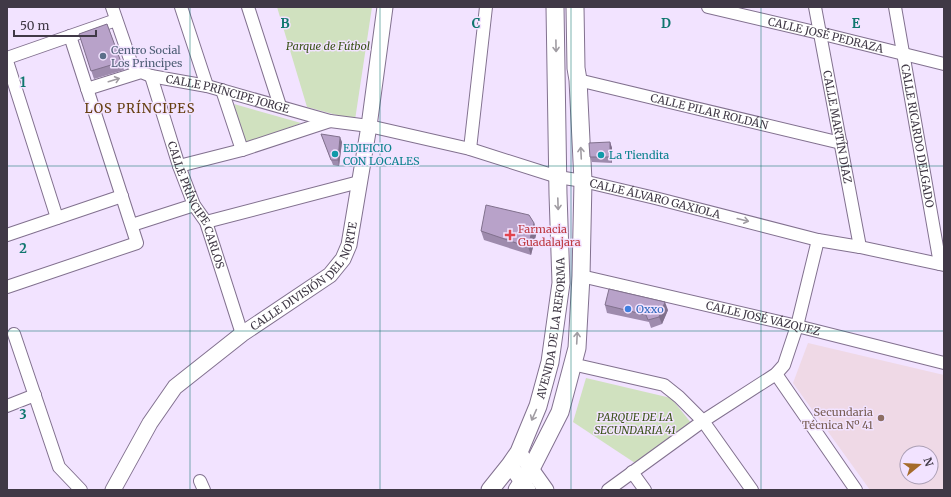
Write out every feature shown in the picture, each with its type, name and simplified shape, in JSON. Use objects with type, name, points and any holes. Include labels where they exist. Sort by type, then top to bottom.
[{"type":"main road","name":"AVENIDA DE LA REFORMA","points":[[490,490],[514,458],[538,406],[550,362],[561,283],[555,7]]},
{"type":"main road","name":"AVENIDA DE LA REFORMA","points":[[524,483],[560,412],[577,348],[581,276],[583,181],[578,80],[576,68],[575,7]]},
{"type":"street","name":"CALLE PRÍNCIPE CARLOS","points":[[112,7],[131,62],[135,67],[146,74],[194,205],[206,222],[242,334]]},
{"type":"street","points":[[181,7],[207,86]]},
{"type":"street","points":[[248,7],[280,106]]},
{"type":"street","name":"CALLE DIVISIÓN DEL NORTE","points":[[113,490],[150,423],[175,387],[242,334],[330,275],[343,259],[349,245],[369,126],[385,7]]},
{"type":"street","points":[[470,149],[486,7]]},
{"type":"street","name":"CALLE JOSÉ PEDRAZA","points":[[708,7],[944,64]]},
{"type":"street","name":"CALLE MARTÍN DÍAZ","points":[[815,7],[860,247]]},
{"type":"street","name":"CALLE RICARDO DELGADO","points":[[895,7],[942,265]]},
{"type":"street","points":[[7,58],[116,20]]},
{"type":"street","points":[[7,287],[137,243],[70,36]]},
{"type":"street","points":[[7,62],[57,218]]},
{"type":"street","name":"CALLE PRÍNCIPE JORGE","points":[[87,89],[146,74],[207,86],[330,121],[369,126]]},
{"type":"street","name":"CALLE PILAR ROLDÁN","points":[[578,80],[841,143]]},
{"type":"street","points":[[222,90],[242,150]]},
{"type":"street","points":[[179,166],[242,150],[330,121]]},
{"type":"street","name":"CALLE ÁLVARO GAXIOLA","points":[[369,126],[470,149],[558,177],[583,181],[655,198],[818,240],[860,247],[942,265]]},
{"type":"street","points":[[206,222],[359,182]]},
{"type":"street","points":[[7,235],[122,196]]},
{"type":"street","points":[[132,225],[194,205]]},
{"type":"street","points":[[608,490],[703,421],[776,374],[784,365],[797,326],[818,240]]},
{"type":"street","name":"CALLE JOSÉ VÁZQUEZ","points":[[581,276],[797,326],[944,363]]},
{"type":"street","points":[[14,334],[59,467],[81,490]]},
{"type":"street","points":[[572,364],[664,385],[679,397],[703,421],[752,490]]},
{"type":"street","points":[[776,374],[856,490]]},
{"type":"street","points":[[7,406],[35,395]]},
{"type":"street","points":[[514,458],[524,483],[546,490]]},
{"type":"street","points":[[632,472],[645,490]]},
{"type":"shaded area","name":"Secundaria Técnica Nº 41","points":[[808,343],[944,375],[944,490],[870,490],[793,383]]},
{"type":"green space","name":"Parque de Fútbol","points":[[277,7],[372,7],[355,120],[307,107]]},
{"type":"green space","points":[[234,104],[301,123],[246,145]]},
{"type":"green space","name":"PARQUE DE LA SECUNDARIA 41","points":[[586,378],[671,398],[692,424],[635,463],[573,422]]},
{"type":"building","name":"Centro Social Los Principes","points":[[107,24],[121,62],[91,71],[79,34]]},
{"type":"building","name":"EDIFICIO CON LOCALES","points":[[321,134],[340,137],[338,160],[331,160]]},
{"type":"building","points":[[610,142],[610,157],[590,157],[589,143]]},
{"type":"building","name":"Farmacia Guadalajara","points":[[486,205],[529,215],[534,223],[528,247],[481,231]]},
{"type":"building","points":[[609,289],[665,302],[659,317],[648,320],[646,315],[605,305]]},
{"type":"place","name":"Centro Social Los Principes","points":[[103,56]]},
{"type":"place","name":"EDIFICIO CON LOCALES","points":[[335,154]]},
{"type":"place","name":"La Tiendita","points":[[601,155]]},
{"type":"place","name":"Farmacia Guadalajara","points":[[510,235]]},
{"type":"place","name":"Oxxo","points":[[628,309]]},
{"type":"place","name":"Secundaria Técnica Nº 41","points":[[881,418]]},
{"type":"district","name":"LOS PRÍNCIPES","points":[[140,108]]}]
